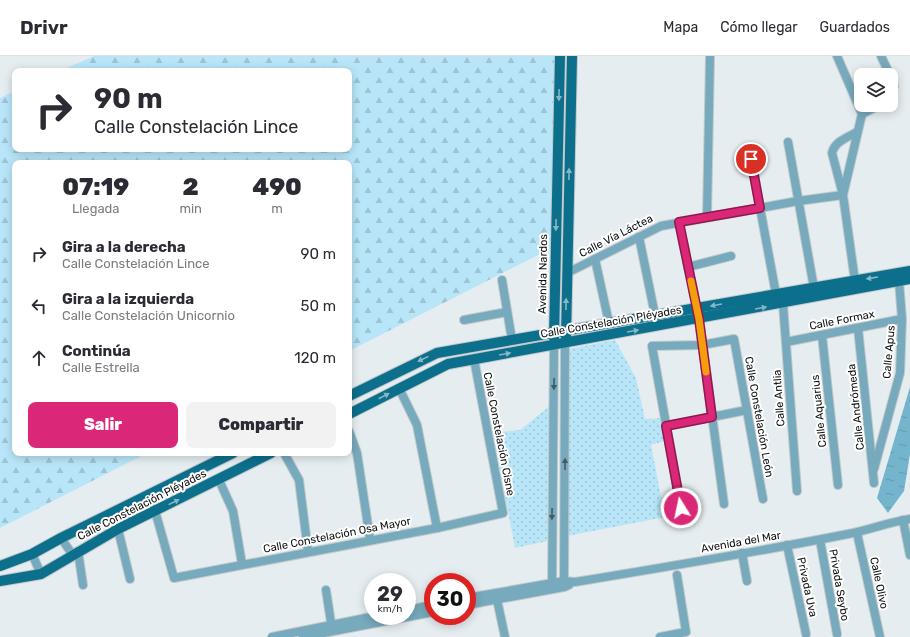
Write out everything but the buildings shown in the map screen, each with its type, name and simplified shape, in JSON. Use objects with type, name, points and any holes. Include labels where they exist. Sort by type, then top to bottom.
[{"type":"main road","name":"Avenida Nardos","points":[[554,345],[560,56]]},
{"type":"main road","points":[[565,343],[572,56]]},
{"type":"main road","name":"Calle Constelación Pléyades","points":[[352,395],[437,353],[445,351],[910,271]]},
{"type":"main road","name":"Calle Constelación Pléyades","points":[[352,412],[448,364],[783,304],[910,279]]},
{"type":"main road","name":"Calle Constelación Pléyades","points":[[0,566],[32,554],[60,538],[227,456]]},
{"type":"main road","name":"Calle Constelación Pléyades","points":[[0,581],[41,574],[75,552],[118,529],[265,456]]},
{"type":"street","points":[[707,217],[710,56]]},
{"type":"street","points":[[837,56],[862,114],[843,195]]},
{"type":"street","points":[[881,56],[887,68]]},
{"type":"street","points":[[862,114],[866,112]]},
{"type":"street","points":[[855,281],[843,195],[832,153],[833,149],[839,142],[857,132]]},
{"type":"street","points":[[788,142],[814,288]]},
{"type":"street","points":[[751,159],[776,294]]},
{"type":"street","name":"Calle Vía Láctea","points":[[567,273],[661,226],[798,201],[843,195]]},
{"type":"street","points":[[679,222],[699,319],[724,504]]},
{"type":"street","points":[[639,237],[655,315]]},
{"type":"street","points":[[688,267],[731,256]]},
{"type":"street","points":[[595,259],[609,323]]},
{"type":"street","points":[[502,280],[512,340]]},
{"type":"street","name":"Calle Apus","points":[[874,469],[900,373],[902,319],[899,281]]},
{"type":"street","name":"Calle Antlia","points":[[783,304],[797,491]]},
{"type":"street","points":[[464,320],[508,312]]},
{"type":"street","name":"Calle Formax","points":[[786,342],[902,319]]},
{"type":"street","name":"Calle Andrómeda","points":[[858,328],[874,469],[874,483]]},
{"type":"street","name":"Calle Aquarius","points":[[822,335],[838,485]]},
{"type":"street","name":"Calle Constelación León","points":[[702,345],[734,340],[763,499]]},
{"type":"street","points":[[564,584],[565,343]]},
{"type":"street","name":"Avenida Nardos","points":[[552,586],[554,345]]},
{"type":"street","points":[[681,508],[652,346],[702,345]]},
{"type":"street","points":[[445,351],[448,364]]},
{"type":"street","name":"Calle Constelación Cisne","points":[[474,359],[503,513]]},
{"type":"street","points":[[399,388],[417,426],[437,528]]},
{"type":"street","points":[[666,426],[747,410]]},
{"type":"street","points":[[352,439],[357,453],[370,539]]},
{"type":"street","points":[[286,456],[299,480],[308,551]]},
{"type":"street","points":[[219,480],[233,511],[242,564]]},
{"type":"street","points":[[150,493],[156,510]]},
{"type":"street","name":"Calle Constelación Osa Mayor","points":[[156,510],[174,578],[370,539],[437,528],[503,513]]},
{"type":"street","points":[[907,519],[910,555]]},
{"type":"street","name":"Avenida del Mar","points":[[476,597],[496,596],[820,540],[857,533],[907,519]]},
{"type":"street","points":[[118,529],[130,579]]},
{"type":"street","name":"Calle Olivo","points":[[857,533],[880,637]]},
{"type":"street","points":[[60,538],[75,552],[83,585]]},
{"type":"street","name":"Privada Seybo","points":[[820,540],[837,634]]},
{"type":"street","name":"Privada Uva","points":[[787,545],[806,634]]},
{"type":"street","points":[[742,553],[747,581]]},
{"type":"street","points":[[32,554],[41,574]]},
{"type":"street","points":[[660,637],[686,632],[677,575]]},
{"type":"street","points":[[326,590],[332,628]]},
{"type":"street","points":[[496,596],[505,637]]},
{"type":"street","name":"Avenida del Mar","points":[[476,602],[496,596]]},
{"type":"street","points":[[332,628],[424,613]]},
{"type":"street","points":[[303,637],[364,619]]},
{"type":"street","points":[[275,627],[274,637],[321,632]]},
{"type":"green space","points":[[94,56],[556,56],[552,248],[352,349],[352,160],[12,160],[12,456],[141,456],[0,528],[0,98],[12,92],[12,152],[352,152],[352,68],[67,68]]},
{"type":"green space","points":[[615,340],[636,378],[645,419],[660,418],[664,441],[651,445],[665,517],[567,536],[569,349]]},
{"type":"green space","points":[[551,405],[547,541],[515,548],[493,433],[520,430]]},
{"type":"water","points":[[910,387],[910,454],[904,491],[888,513],[877,498]]},
{"type":"slow traffic","points":[[691,281],[699,319],[706,372]]},
{"type":"route","points":[[681,508],[666,426],[712,417],[699,319],[679,222],[760,208],[751,159]]}]
